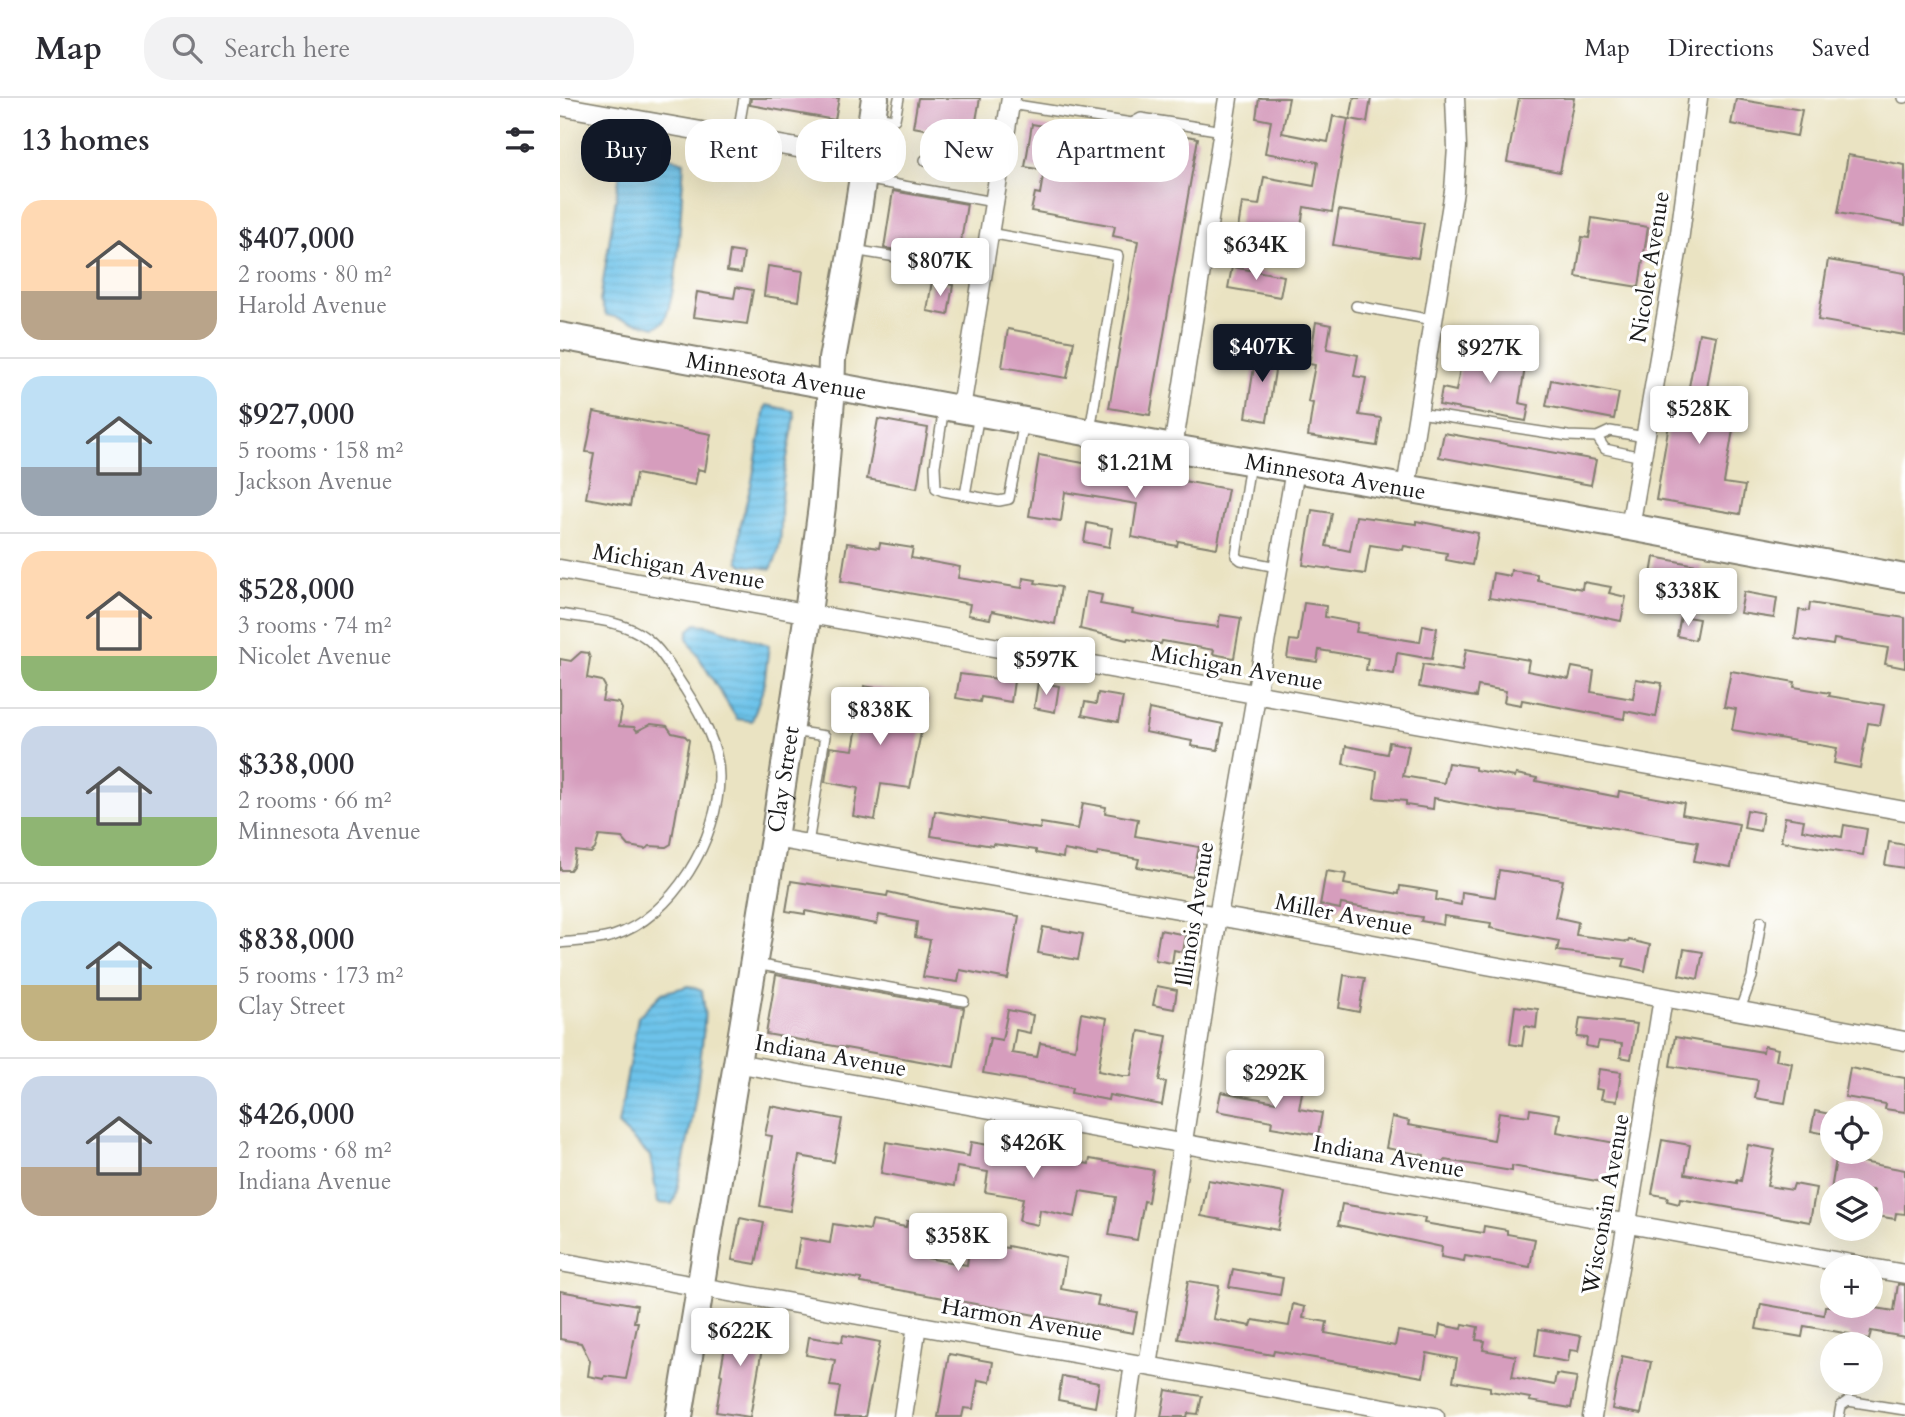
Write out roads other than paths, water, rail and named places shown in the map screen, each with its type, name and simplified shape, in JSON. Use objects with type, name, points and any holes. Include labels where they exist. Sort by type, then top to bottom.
[{"type":"street","points":[[1173,448],[1228,98]]},
{"type":"street","points":[[1406,488],[1454,191],[1457,147],[1455,98]]},
{"type":"street","name":"Nicolet Avenue","points":[[1630,527],[1679,241],[1698,98]]},
{"type":"street","points":[[1007,119],[1010,101]]},
{"type":"street","points":[[560,106],[685,129]]},
{"type":"street","name":"Clay Street","points":[[679,1417],[808,613],[821,506],[832,359],[862,182]]},
{"type":"street","points":[[962,408],[997,182]]},
{"type":"street","name":"Minnesota Avenue","points":[[560,337],[1905,578]]},
{"type":"street","name":"Illinois Avenue","points":[[1126,1417],[1141,1365],[1184,1144],[1218,916],[1295,470]]},
{"type":"street","name":"Michigan Avenue","points":[[560,569],[1905,811]]},
{"type":"street","name":"Miller Avenue","points":[[774,838],[1905,1041]]},
{"type":"street","name":"Wisconsin Avenue","points":[[1592,1417],[1663,998]]},
{"type":"street","name":"Indiana Avenue","points":[[736,1063],[1820,1258]]},
{"type":"street","name":"Harmon Avenue","points":[[560,1262],[1141,1365],[1350,1410],[1435,1417]]},
{"type":"street","name":"Indiana Avenue","points":[[1883,1270],[1905,1274]]},
{"type":"street","points":[[903,1417],[917,1325]]},
{"type":"lane","points":[[740,119],[744,98]]},
{"type":"lane","points":[[873,107],[895,119],[899,98]]},
{"type":"lane","points":[[1010,101],[1132,124],[1141,118],[1223,131]]},
{"type":"lane","points":[[901,182],[928,191],[994,202]]},
{"type":"lane","points":[[989,233],[1118,256],[1089,432]]},
{"type":"lane","points":[[852,249],[983,271]]},
{"type":"lane","points":[[1356,306],[1433,320]]},
{"type":"lane","points":[[962,408],[935,466],[936,488],[965,495],[999,501],[1009,499],[1025,420]]},
{"type":"lane","points":[[962,408],[965,495]]},
{"type":"lane","points":[[1419,413],[1568,436],[1597,437],[1610,431],[1645,437]]},
{"type":"lane","points":[[1597,437],[1605,449],[1642,457]]},
{"type":"lane","points":[[1251,462],[1236,556],[1241,560],[1277,568]]},
{"type":"lane","points":[[560,614],[627,627],[647,638],[663,656],[698,709],[713,745],[719,776],[716,803],[701,852],[668,900],[640,922],[612,936],[560,943]]},
{"type":"lane","points":[[790,730],[825,736],[808,844]]},
{"type":"lane","points":[[1739,1012],[1752,977],[1761,921]]},
{"type":"lane","points":[[753,964],[964,1000]]},
{"type":"lane","points":[[1839,1417],[1841,1406],[1848,1401],[1904,1412]]},
{"type":"water","points":[[671,157],[684,162],[674,285],[664,322],[655,327],[606,315],[600,301],[619,182],[671,182]]},
{"type":"water","points":[[767,405],[794,411],[795,417],[782,488],[779,549],[771,569],[743,565],[738,561],[740,527]]},
{"type":"water","points":[[696,624],[708,625],[769,645],[764,686],[752,721],[737,719],[687,638],[689,630]]},
{"type":"water","points":[[689,986],[702,991],[704,1007],[697,1091],[675,1198],[672,1204],[658,1203],[650,1156],[618,1125],[638,1017],[662,993]]}]
